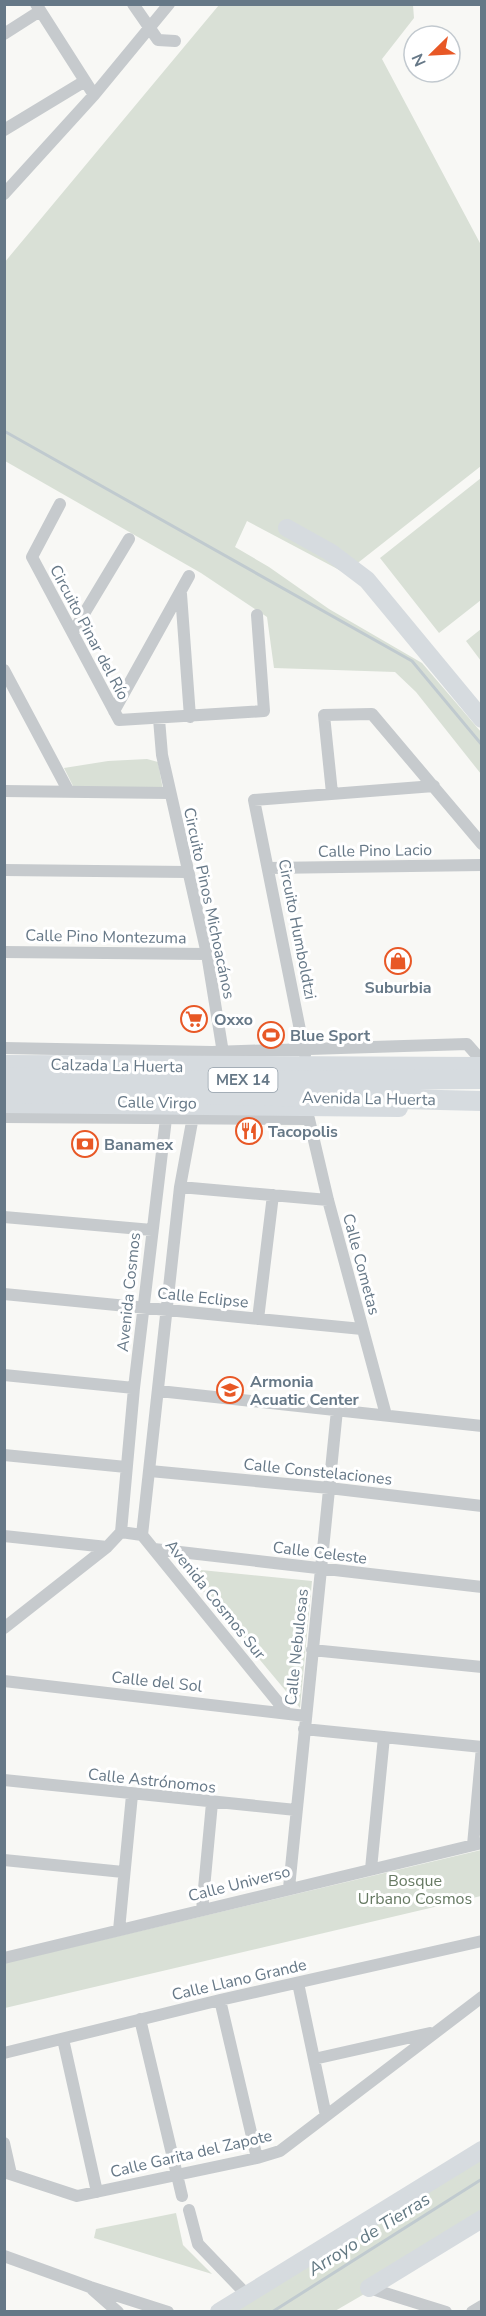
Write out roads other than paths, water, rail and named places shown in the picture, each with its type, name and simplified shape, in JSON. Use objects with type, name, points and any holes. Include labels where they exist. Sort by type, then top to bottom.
[{"type":"main road","name":"Avenida La Huerta","points":[[4,1092],[187,1093],[227,1073],[482,1079]]},
{"type":"main road","name":"Avenida La Huerta","points":[[227,1073],[482,1101]]},
{"type":"main road","name":"Avenida La Huerta","points":[[4,1077],[187,1093]]},
{"type":"street","points":[[134,4],[158,40],[175,41]]},
{"type":"street","points":[[4,194],[94,95],[169,4]]},
{"type":"street","points":[[4,34],[38,8],[94,95]]},
{"type":"street","points":[[4,130],[85,81]]},
{"type":"street","name":"Circuito Pinar del Río","points":[[60,504],[32,557],[119,720],[264,711],[257,615]]},
{"type":"street","points":[[287,528],[330,552],[367,580],[482,719]]},
{"type":"street","points":[[73,632],[129,539]]},
{"type":"street","points":[[114,711],[189,576]]},
{"type":"street","points":[[181,592],[190,717]]},
{"type":"street","points":[[4,670],[69,792]]},
{"type":"street","points":[[434,786],[332,793],[324,715],[372,714],[434,786],[482,844]]},
{"type":"street","name":"Circuito Pinos Michoacános","points":[[159,718],[162,755],[169,793],[207,954],[227,1073]]},
{"type":"street","points":[[4,791],[169,793]]},
{"type":"street","name":"Circuito Humboldtzi","points":[[305,1057],[254,800],[332,793]]},
{"type":"street","name":"Calle Pino Lacio","points":[[269,868],[482,865]]},
{"type":"street","points":[[4,870],[187,872]]},
{"type":"street","name":"Calle Pino Montezuma","points":[[4,952],[207,954]]},
{"type":"street","points":[[305,1057],[467,1044],[482,1061]]},
{"type":"street","name":"Calzada La Huerta","points":[[4,1048],[227,1073],[305,1057],[375,1067],[482,1066]]},
{"type":"street","name":"Calzada La Huerta","points":[[4,1064],[187,1093],[482,1109]]},
{"type":"street","points":[[4,1628],[107,1547],[121,1532],[142,1535],[180,1187],[187,1093]]},
{"type":"street","name":"Calzada La Huerta","points":[[4,1104],[187,1093]]},
{"type":"street","name":"Calle Virgo","points":[[4,1117],[187,1093],[309,1119]]},
{"type":"street","name":"Avenida Cosmos","points":[[121,1532],[152,1230],[187,1093]]},
{"type":"street","name":"Calle Cometas","points":[[309,1119],[328,1200],[386,1415]]},
{"type":"street","points":[[180,1187],[328,1200]]},
{"type":"street","points":[[258,1319],[273,1195]]},
{"type":"street","points":[[4,1217],[152,1230]]},
{"type":"street","name":"Calle Eclipse","points":[[4,1294],[362,1329]]},
{"type":"street","points":[[4,1375],[134,1389]]},
{"type":"street","points":[[159,1391],[482,1426]]},
{"type":"street","name":"Calle Nebulosas","points":[[289,1888],[337,1410]]},
{"type":"street","points":[[4,1455],[126,1467]]},
{"type":"street","name":"Calle Constelaciones","points":[[150,1471],[329,1488],[482,1506]]},
{"type":"street","name":"Avenida Cosmos Sur","points":[[142,1535],[286,1712]]},
{"type":"street","points":[[4,1536],[107,1547]]},
{"type":"street","name":"Calle Celeste","points":[[154,1549],[482,1587]]},
{"type":"street","points":[[312,1650],[482,1667]]},
{"type":"street","name":"Calle del Sol","points":[[4,1681],[286,1712],[305,1722],[384,1737],[482,1747]]},
{"type":"street","points":[[371,1869],[384,1737]]},
{"type":"street","points":[[477,1844],[482,1747]]},
{"type":"street","name":"Calle Astrónomos","points":[[4,1780],[132,1795],[296,1810]]},
{"type":"street","points":[[119,1930],[132,1795]]},
{"type":"street","points":[[202,1910],[212,1803]]},
{"type":"street","name":"Calle Universo","points":[[4,1958],[477,1844]]},
{"type":"street","points":[[4,1860],[123,1872]]},
{"type":"street","name":"Calle Llano Grande","points":[[4,2053],[220,2000],[482,1941]]},
{"type":"street","points":[[298,1983],[326,2116]]},
{"type":"street","name":"Calle Garita del Zapote","points":[[8,2173],[77,2196],[257,2158],[280,2151],[482,1997]]},
{"type":"street","points":[[220,2000],[257,2158]]},
{"type":"street","points":[[141,2019],[182,2196]]},
{"type":"street","points":[[314,2059],[436,2031]]},
{"type":"street","points":[[63,2038],[97,2192]]},
{"type":"street","points":[[4,2143],[8,2173]]},
{"type":"street","points":[[219,2312],[482,2150]]},
{"type":"street","points":[[189,2210],[198,2244],[247,2295]]},
{"type":"street","points":[[369,2288],[482,2219]]},
{"type":"street","points":[[4,2256],[168,2312]]},
{"type":"street","points":[[90,2287],[118,2312]]},
{"type":"street","points":[[369,2288],[446,2312]]},
{"type":"street","points":[[472,2312],[482,2306]]},
{"type":"waterway","points":[[4,431],[412,661],[482,745]]},
{"type":"waterway","name":"Arroyo de Tierras","points":[[272,2312],[482,2179]]},
{"type":"place","name":"Suburbia","points":[[398,961]]},
{"type":"place","name":"Oxxo","points":[[194,1019]]},
{"type":"place","name":"Blue Sport","points":[[271,1035]]},
{"type":"place","name":"Tacopolis","points":[[249,1131]]},
{"type":"place","name":"Banamex","points":[[85,1144]]},
{"type":"place","name":"Armonia Acuatic Center","points":[[230,1390]]},
{"type":"park label","name":"Bosque Urbano Cosmos","points":[[415,1889]]}]
